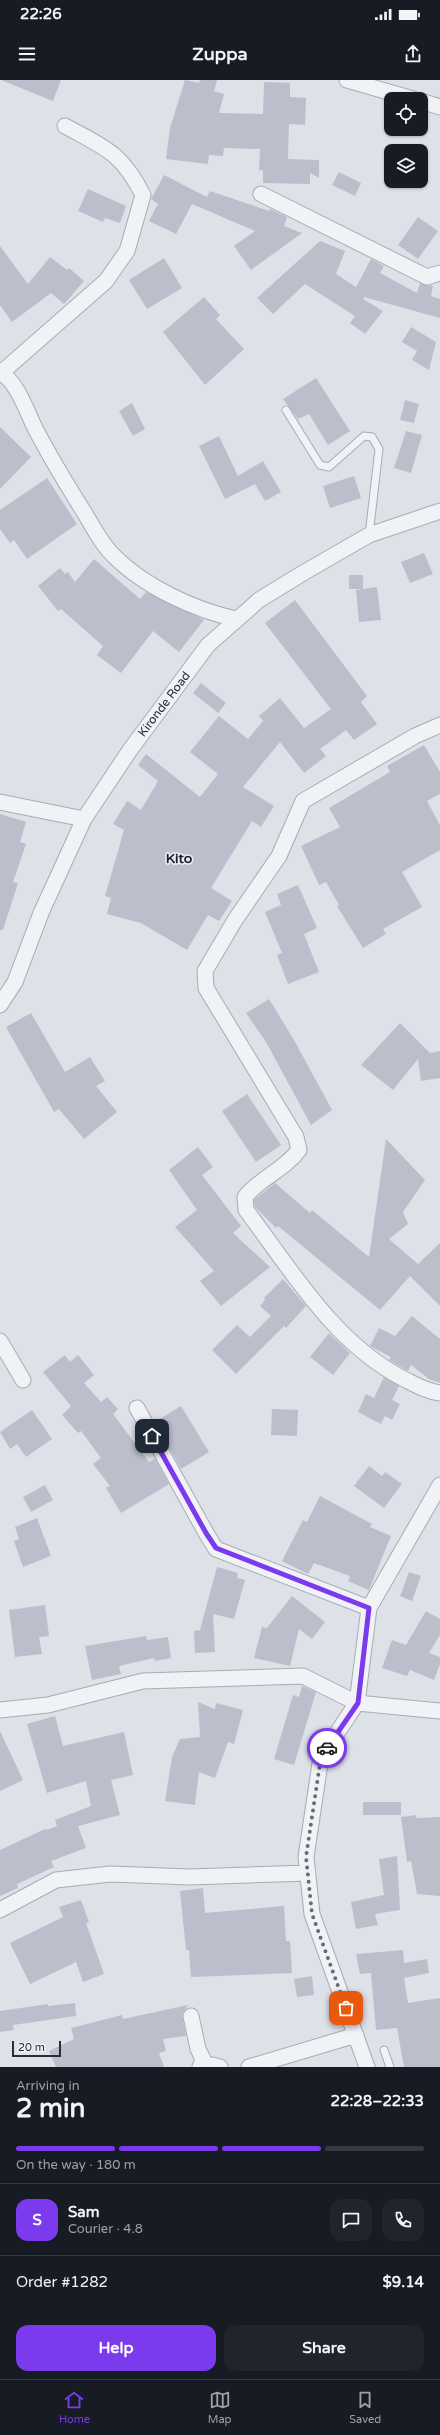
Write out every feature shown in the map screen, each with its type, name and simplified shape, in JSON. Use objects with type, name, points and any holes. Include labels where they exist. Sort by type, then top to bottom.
[{"type":"street","points":[[347,80],[389,92]]},
{"type":"street","points":[[428,103],[440,107]]},
{"type":"street","points":[[65,126],[113,152],[131,172],[143,195],[136,222],[127,250],[106,281],[1,372],[17,392],[35,428],[80,506],[114,557],[160,588],[185,602],[210,613],[236,619]]},
{"type":"street","points":[[261,194],[427,277],[440,274]]},
{"type":"street","name":"Kironde Road","points":[[0,1005],[16,982],[41,913],[84,819],[130,750],[208,644],[259,600],[369,535],[440,511]]},
{"type":"street","points":[[440,724],[415,736],[303,801],[279,856],[236,920],[205,972],[206,988],[296,1137],[299,1150],[289,1163],[253,1186],[245,1197],[246,1210],[309,1294],[340,1332],[364,1354],[394,1374],[427,1391],[440,1393]]},
{"type":"street","points":[[0,802],[84,819]]},
{"type":"street","points":[[0,1341],[23,1380]]},
{"type":"street","points":[[137,1408],[206,1533],[216,1548],[369,1608]]},
{"type":"street","points":[[367,2067],[312,1914],[306,1857],[321,1757],[358,1703],[369,1608],[440,1485]]},
{"type":"street","points":[[0,1710],[48,1705],[143,1681],[303,1676],[358,1703],[440,1712]]},
{"type":"street","points":[[0,1910],[56,1880],[110,1874],[190,1877],[308,1873]]},
{"type":"street","points":[[192,2016],[198,2049],[203,2059],[200,2067]]},
{"type":"street","points":[[249,2067],[356,2035]]},
{"type":"street","points":[[209,2067],[212,2065],[220,2067]]},
{"type":"lane","points":[[286,410],[320,465],[329,467],[364,436],[372,437],[379,449],[369,535]]},
{"type":"lane","points":[[384,2050],[390,2067]]},
{"type":"building","points":[[1,80],[61,80],[53,101]]},
{"type":"building","points":[[185,80],[199,83],[200,80],[217,80],[214,91],[224,94],[219,113],[263,114],[264,82],[290,83],[290,97],[306,98],[305,125],[289,124],[288,159],[319,160],[319,178],[310,173],[310,184],[263,183],[263,170],[259,170],[260,149],[224,148],[223,156],[209,155],[208,164],[166,159],[170,128]]},
{"type":"building","points":[[339,172],[361,183],[355,196],[332,185]]},
{"type":"building","points":[[164,175],[207,197],[210,191],[269,211],[270,209],[287,217],[284,226],[302,233],[251,270],[234,246],[255,231],[192,204],[176,234],[149,221],[158,204],[151,199]]},
{"type":"building","points":[[88,189],[126,206],[120,223],[105,218],[103,222],[78,211]]},
{"type":"building","points":[[418,217],[438,231],[418,259],[398,245]]},
{"type":"building","points":[[320,241],[345,251],[336,274],[356,287],[371,259],[384,266],[380,273],[417,293],[420,283],[433,286],[431,296],[440,299],[440,318],[364,297],[363,299],[383,311],[365,334],[350,323],[355,316],[305,284],[273,314],[257,298]]},
{"type":"building","points":[[0,246],[28,284],[50,257],[67,270],[69,268],[84,281],[64,304],[51,293],[12,322],[0,305]]},
{"type":"building","points":[[164,258],[182,288],[147,309],[129,280]]},
{"type":"building","points":[[204,297],[220,315],[216,319],[244,349],[205,385],[163,332]]},
{"type":"building","points":[[411,327],[436,342],[429,370],[412,360],[417,351],[402,342]]},
{"type":"building","points":[[316,378],[350,431],[328,445],[309,414],[298,419],[283,399]]},
{"type":"building","points":[[405,400],[419,404],[414,423],[400,420]]},
{"type":"building","points":[[132,403],[145,429],[133,436],[119,411]]},
{"type":"building","points":[[0,427],[31,457],[0,489]]},
{"type":"building","points":[[406,431],[422,435],[411,473],[394,468]]},
{"type":"building","points":[[219,436],[238,476],[263,461],[281,492],[265,501],[255,484],[225,499],[199,446]]},
{"type":"building","points":[[354,476],[361,498],[330,508],[323,486]]},
{"type":"building","points":[[47,478],[77,524],[27,559],[14,540],[10,543],[0,529],[0,510]]},
{"type":"building","points":[[424,553],[433,574],[410,583],[401,562]]},
{"type":"building","points":[[94,559],[140,599],[146,592],[204,620],[179,652],[153,631],[121,673],[97,655],[103,646],[61,609],[58,611],[38,586],[60,568],[65,574],[68,572],[75,582]]},
{"type":"building","points":[[349,575],[363,575],[363,589],[349,589]]},
{"type":"building","points":[[377,587],[381,620],[359,622],[356,590]]},
{"type":"building","points":[[295,600],[367,696],[361,702],[377,724],[354,740],[346,730],[320,749],[326,756],[304,773],[280,742],[243,787],[274,806],[261,827],[252,821],[211,888],[232,901],[219,921],[208,915],[187,950],[141,923],[107,914],[111,898],[105,896],[124,830],[113,824],[127,801],[141,810],[158,781],[138,765],[146,754],[200,797],[218,774],[190,752],[219,716],[248,739],[263,721],[259,716],[280,698],[304,728],[331,709],[265,623]]},
{"type":"building","points":[[201,683],[226,703],[218,713],[193,693]]},
{"type":"building","points":[[424,745],[440,772],[440,794],[427,801],[440,825],[440,850],[402,872],[422,907],[383,929],[386,934],[363,948],[337,906],[339,905],[326,882],[319,885],[301,846],[340,827],[329,808],[390,772],[387,766]]},
{"type":"building","points":[[0,814],[26,822],[20,842],[26,844],[13,882],[18,883],[3,930],[0,930]]},
{"type":"building","points":[[298,885],[317,928],[304,934],[319,972],[288,984],[277,955],[282,953],[265,912],[281,905],[277,894]]},
{"type":"building","points":[[269,999],[294,1040],[332,1110],[311,1125],[266,1042],[246,1013]]},
{"type":"building","points":[[31,1013],[65,1072],[90,1057],[105,1081],[96,1086],[117,1112],[84,1139],[59,1109],[54,1112],[6,1027]]},
{"type":"building","points":[[400,1023],[430,1053],[440,1051],[440,1078],[421,1081],[418,1059],[393,1090],[361,1065]]},
{"type":"building","points":[[247,1094],[281,1145],[256,1162],[222,1111]]},
{"type":"building","points":[[386,1139],[425,1180],[403,1212],[408,1224],[389,1239],[418,1264],[440,1243],[440,1306],[410,1276],[380,1310],[278,1226],[276,1228],[255,1207],[254,1200],[275,1183],[310,1213],[312,1210],[369,1257]]},
{"type":"building","points":[[198,1147],[213,1167],[202,1175],[241,1226],[233,1233],[270,1267],[221,1306],[200,1281],[214,1271],[175,1227],[197,1210],[169,1170]]},
{"type":"building","points":[[283,1279],[306,1306],[286,1328],[284,1326],[236,1374],[212,1350],[237,1325],[250,1337],[271,1316],[260,1306],[265,1300],[264,1298]]},
{"type":"building","points":[[412,1316],[440,1339],[440,1383],[429,1379],[411,1365],[408,1371],[389,1360],[391,1357],[370,1346],[379,1328],[395,1336]]},
{"type":"building","points":[[329,1333],[350,1353],[333,1375],[310,1357]]},
{"type":"building","points":[[65,1355],[70,1362],[78,1355],[94,1375],[84,1383],[101,1402],[107,1397],[118,1409],[113,1414],[149,1462],[155,1459],[169,1484],[121,1513],[106,1488],[110,1486],[93,1464],[101,1458],[81,1431],[78,1433],[62,1415],[71,1406],[43,1372]]},
{"type":"building","points":[[384,1377],[399,1386],[392,1400],[400,1404],[392,1420],[385,1416],[381,1424],[358,1412],[366,1394],[374,1398]]},
{"type":"building","points":[[181,1406],[209,1452],[181,1469],[155,1422]]},
{"type":"building","points":[[272,1409],[298,1410],[297,1436],[271,1435]]},
{"type":"building","points":[[32,1410],[52,1439],[26,1457],[17,1444],[10,1449],[0,1432]]},
{"type":"building","points":[[369,1466],[382,1476],[385,1472],[402,1484],[384,1508],[354,1486]]},
{"type":"building","points":[[45,1485],[53,1500],[31,1512],[23,1497]]},
{"type":"building","points":[[320,1496],[372,1524],[370,1527],[391,1536],[369,1590],[348,1581],[350,1576],[314,1563],[308,1574],[282,1561],[303,1520],[307,1522]]},
{"type":"building","points":[[37,1518],[51,1556],[23,1567],[14,1541],[19,1539],[15,1527]]},
{"type":"building","points":[[217,1567],[238,1573],[237,1578],[245,1580],[234,1619],[213,1614],[215,1652],[195,1653],[194,1631],[200,1630]]},
{"type":"building","points":[[409,1572],[421,1576],[412,1601],[400,1596]]},
{"type":"building","points":[[292,1596],[325,1622],[312,1639],[299,1629],[290,1666],[254,1658],[262,1627],[267,1628]]},
{"type":"building","points":[[45,1605],[49,1636],[39,1637],[42,1654],[15,1657],[9,1610]]},
{"type":"building","points":[[426,1611],[440,1619],[440,1635],[429,1653],[440,1657],[440,1664],[434,1680],[410,1670],[407,1676],[382,1668],[392,1640],[406,1645]]},
{"type":"building","points":[[146,1636],[147,1640],[168,1637],[171,1658],[155,1661],[154,1658],[119,1666],[121,1674],[92,1680],[85,1646]]},
{"type":"building","points":[[302,1686],[316,1692],[294,1765],[274,1759],[293,1695],[299,1697]]},
{"type":"building","points":[[198,1702],[215,1709],[216,1703],[243,1710],[234,1744],[228,1742],[215,1778],[199,1772],[195,1805],[165,1801],[172,1757],[180,1739],[200,1737]]},
{"type":"building","points":[[55,1716],[63,1746],[124,1732],[133,1775],[111,1780],[120,1815],[78,1826],[86,1848],[51,1861],[54,1867],[17,1884],[18,1888],[0,1896],[0,1850],[45,1829],[46,1830],[57,1826],[55,1820],[91,1806],[86,1781],[47,1793],[27,1724]]},
{"type":"building","points":[[0,1731],[23,1780],[0,1791]]},
{"type":"building","points":[[363,1802],[401,1802],[401,1815],[363,1815]]},
{"type":"building","points":[[416,1815],[416,1818],[440,1817],[440,1896],[417,1894],[411,1861],[407,1862],[401,1817]]},
{"type":"building","points":[[397,1856],[400,1910],[375,1914],[378,1925],[356,1929],[351,1902],[384,1895],[379,1859]]},
{"type":"building","points":[[203,1888],[205,1913],[284,1906],[286,1941],[290,1941],[292,1973],[191,1977],[189,1950],[186,1950],[180,1891]]},
{"type":"building","points":[[81,1900],[89,1922],[86,1923],[104,1974],[83,1982],[76,1962],[30,1984],[10,1943],[63,1917],[59,1907]]},
{"type":"building","points":[[403,1950],[404,1963],[427,1959],[429,1973],[404,1978],[408,2003],[440,1998],[440,2067],[404,2067],[397,2028],[376,2030],[371,1973],[360,1974],[356,1954]]},
{"type":"building","points":[[312,1976],[314,1995],[297,1997],[294,1979]]},
{"type":"building","points":[[75,2003],[76,2016],[13,2025],[14,2030],[0,2032],[0,2011],[48,2004],[48,2006]]},
{"type":"building","points":[[188,2005],[182,2014],[186,2036],[163,2039],[166,2051],[159,2053],[164,2067],[56,2067],[49,2051],[74,2039],[71,2028],[122,2015],[123,2019]]},
{"type":"way so far","points":[[327,1748],[321,1757],[306,1857],[312,1914],[346,2008]]},
{"type":"district","name":"Kito","points":[[179,858]]},
{"type":"route","points":[[152,1436],[206,1533],[216,1548],[240,1559],[369,1608],[358,1703],[327,1748]]}]
